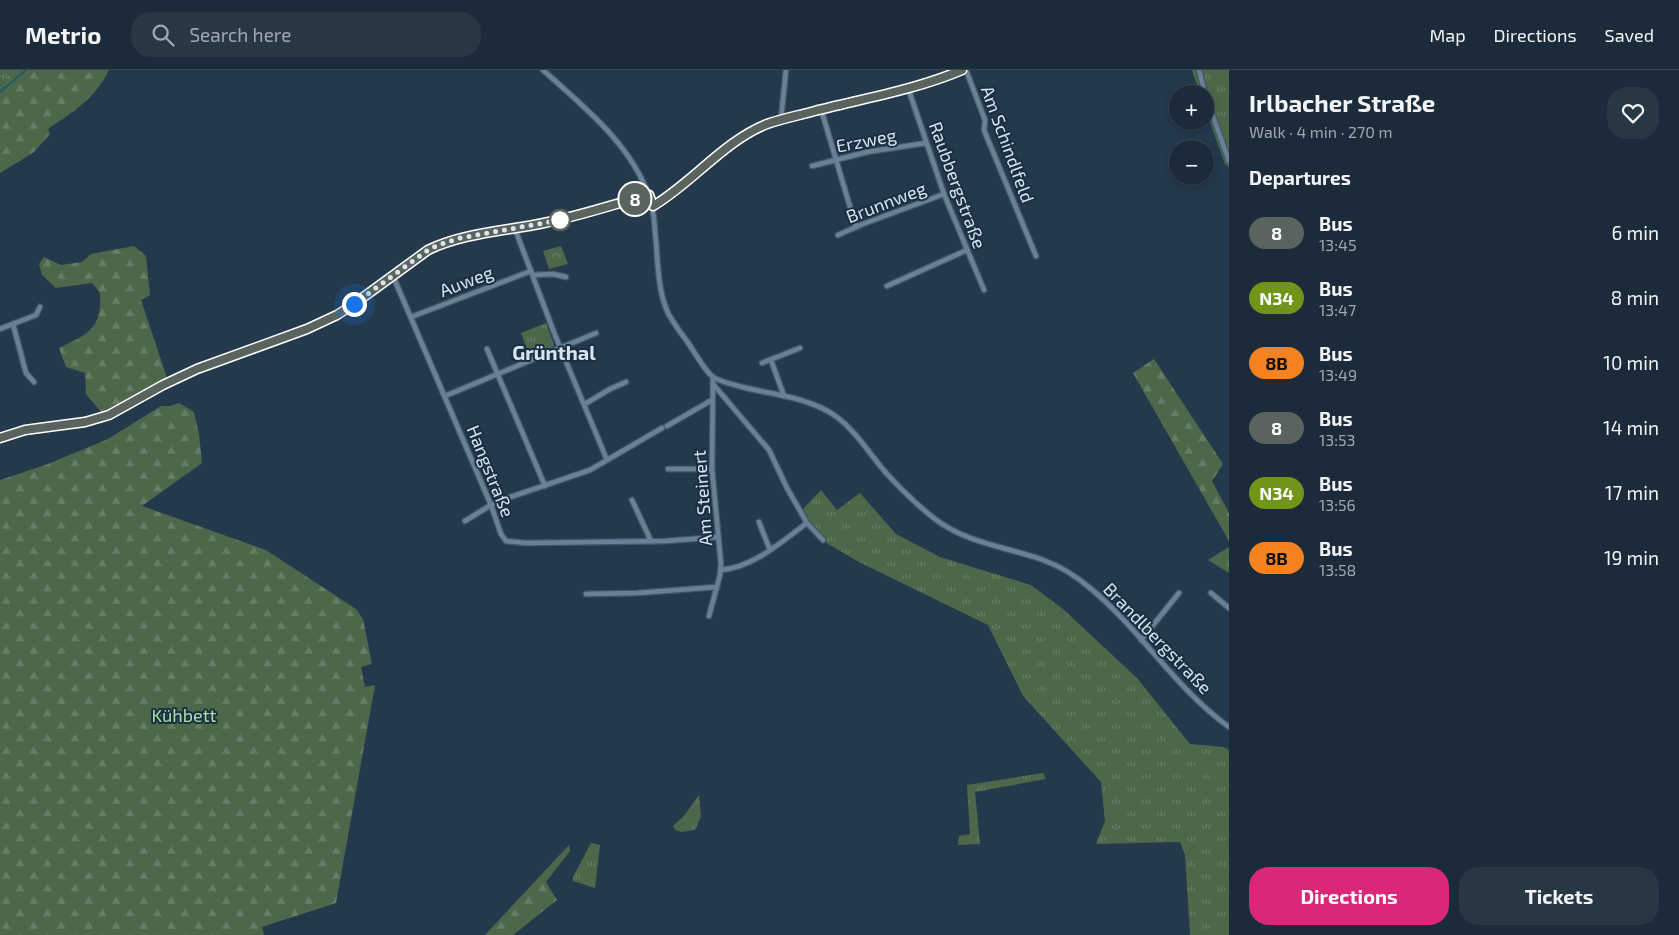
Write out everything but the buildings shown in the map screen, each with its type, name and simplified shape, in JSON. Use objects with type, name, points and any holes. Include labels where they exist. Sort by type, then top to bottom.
[{"type":"street","points":[[544,70],[618,142],[640,175],[653,206],[660,282],[665,304],[674,322],[713,377]]},
{"type":"street","points":[[782,119],[786,70]]},
{"type":"street","points":[[653,206],[669,197],[740,139],[766,124],[908,88],[964,70]]},
{"type":"street","name":"Am Schindlfeld","points":[[964,70],[985,120],[984,130],[1036,256]]},
{"type":"street","points":[[1198,70],[1202,85]]},
{"type":"street","name":"Raubbergstraße","points":[[908,88],[944,194],[984,290]]},
{"type":"street","points":[[821,109],[856,227]]},
{"type":"street","points":[[1214,119],[1229,161]]},
{"type":"street","name":"Erzweg","points":[[812,166],[835,159],[926,142]]},
{"type":"street","name":"Brunnweg","points":[[838,235],[944,194]]},
{"type":"street","points":[[0,438],[25,430],[85,422],[109,415],[163,385],[197,369],[294,334],[337,315],[428,250],[438,245],[460,238],[560,220],[649,195]]},
{"type":"street","points":[[515,229],[560,347],[608,460]]},
{"type":"street","points":[[887,286],[967,250]]},
{"type":"street","name":"Auweg","points":[[411,317],[532,273],[566,277]]},
{"type":"street","name":"Hangstraße","points":[[393,276],[446,396],[501,534],[506,541],[526,543],[651,541],[718,537]]},
{"type":"street","points":[[0,329],[36,315],[40,307]]},
{"type":"street","points":[[13,324],[26,373],[34,382]]},
{"type":"street","points":[[446,396],[596,333]]},
{"type":"street","points":[[762,363],[800,348]]},
{"type":"street","points":[[487,349],[545,486]]},
{"type":"street","points":[[771,360],[784,396]]},
{"type":"street","name":"Am Steinert","points":[[709,616],[721,570],[712,469],[713,377]]},
{"type":"street","name":"Brandlbergstraße","points":[[713,377],[739,386],[804,401],[834,416],[849,428],[887,473],[936,520],[980,542],[1044,560],[1064,570],[1089,587],[1114,610],[1184,688],[1216,718],[1229,727]]},
{"type":"street","points":[[585,404],[610,388],[626,382]]},
{"type":"street","points":[[713,384],[769,450],[787,488],[807,523],[823,540]]},
{"type":"street","points":[[465,521],[491,505],[590,470],[712,400]]},
{"type":"street","points":[[668,469],[712,469]]},
{"type":"street","points":[[632,500],[651,541]]},
{"type":"street","points":[[759,522],[770,550]]},
{"type":"street","points":[[721,570],[744,565],[786,540],[807,523]]},
{"type":"street","points":[[586,594],[637,593],[717,587]]},
{"type":"street","points":[[1142,640],[1179,593]]},
{"type":"street","points":[[1211,593],[1229,608]]},
{"type":"green space","points":[[0,70],[13,70],[0,86]]},
{"type":"green space","points":[[13,70],[109,70],[97,89],[83,104],[48,129],[50,134],[34,152],[0,173],[0,86]]},
{"type":"green space","points":[[1192,70],[1229,70],[1229,167],[1225,164],[1213,130],[1214,85],[1197,85]]},
{"type":"green space","points":[[134,246],[146,256],[150,295],[141,300],[167,378],[102,413],[86,394],[85,373],[66,367],[59,348],[78,339],[96,323],[99,315],[100,293],[92,283],[56,288],[42,275],[39,264],[44,257],[61,265],[82,262],[91,254]]},
{"type":"green space","points":[[561,246],[568,264],[549,269],[543,251]]},
{"type":"green space","points":[[546,323],[554,345],[552,348],[530,358],[521,333]]},
{"type":"green space","points":[[1154,359],[1223,464],[1212,481],[1229,513],[1229,541],[1133,373]]},
{"type":"green space","name":"Kühbett","points":[[179,403],[194,412],[199,434],[202,463],[142,506],[266,550],[356,609],[363,619],[372,664],[361,667],[365,687],[375,685],[336,903],[262,927],[264,935],[0,935],[0,480],[48,464],[108,439],[161,406]]},
{"type":"green space","points":[[821,490],[837,510],[860,493],[896,534],[940,557],[1031,585],[1064,610],[1137,678],[1190,744],[1223,747],[1229,750],[1229,935],[1190,935],[1185,855],[1180,842],[1096,844],[1105,821],[1101,782],[1023,696],[988,625],[859,562],[823,541],[807,523],[802,510]]},
{"type":"green space","points":[[1229,547],[1229,573],[1208,560]]},
{"type":"green space","points":[[1043,773],[1046,779],[975,792],[980,844],[958,845],[959,836],[970,834],[967,785]]},
{"type":"green space","points":[[699,795],[701,816],[695,830],[682,832],[675,830],[673,826],[684,816]]},
{"type":"green space","points":[[591,843],[600,845],[595,888],[573,881],[573,877]]},
{"type":"green space","points":[[569,845],[570,851],[546,882],[557,900],[513,935],[485,935]]},
{"type":"waterway","points":[[0,92],[26,70]]},
{"type":"bus line","name":"8","points":[[0,438],[25,430],[93,421],[117,412],[163,385],[197,369],[307,329],[337,315],[428,250],[438,245],[460,238],[560,220],[649,195],[653,206],[669,197],[740,139],[766,124],[908,88],[962,70]]},
{"type":"district","name":"Grünthal","points":[[554,352]]},
{"type":"route","points":[[354,304],[428,250],[438,245],[460,238],[560,220]]}]
